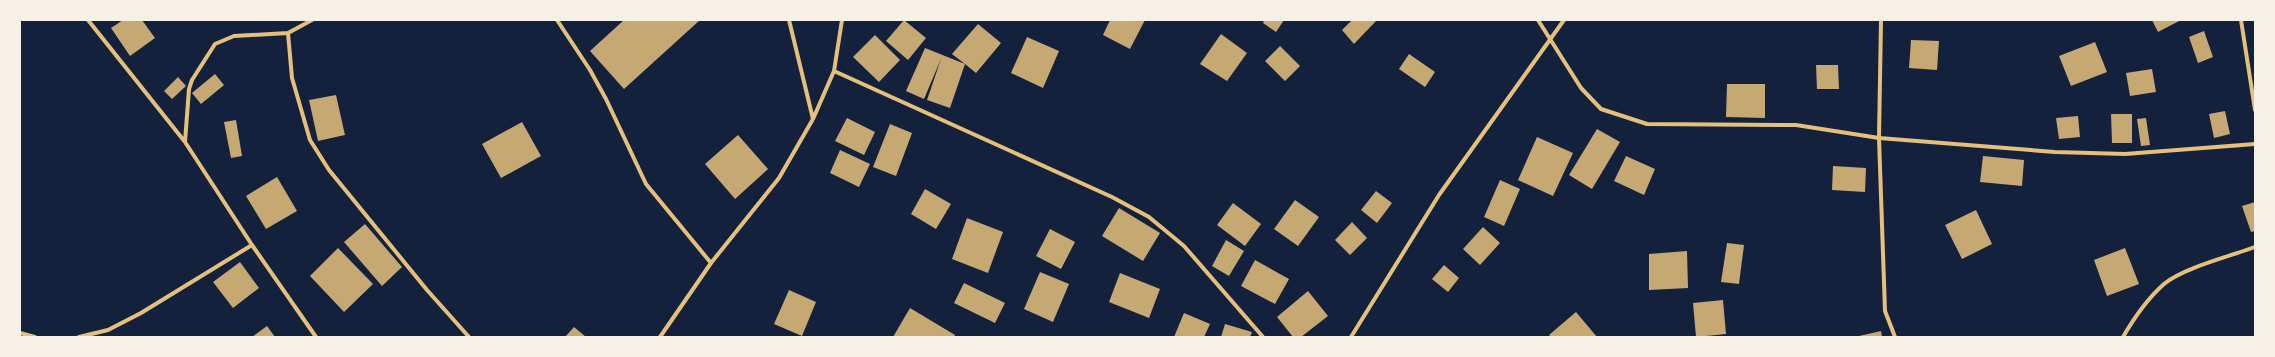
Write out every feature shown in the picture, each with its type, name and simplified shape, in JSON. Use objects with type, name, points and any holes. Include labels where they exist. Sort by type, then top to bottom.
[{"type":"street","points":[[88,20],[185,142],[252,245],[316,337]]},
{"type":"street","points":[[185,142],[192,80],[215,44],[234,36],[288,33],[312,20]]},
{"type":"street","points":[[557,20],[590,70],[606,99],[646,184],[711,263]]},
{"type":"street","points":[[789,20],[813,119]]},
{"type":"street","points":[[660,337],[711,263],[779,178],[813,119],[834,71],[842,20]]},
{"type":"street","points":[[1538,20],[1581,88],[1601,109],[1647,124],[1796,125],[1879,138],[2055,152],[2125,154],[2255,144]]},
{"type":"street","points":[[1351,337],[1439,195],[1564,20]]},
{"type":"street","points":[[1881,20],[1879,138],[1885,311],[1895,337]]},
{"type":"street","points":[[2242,20],[2255,110]]},
{"type":"street","points":[[288,33],[292,78],[310,140],[330,170],[427,290],[468,337]]},
{"type":"street","points":[[834,71],[1112,197],[1149,217],[1184,246],[1263,337]]},
{"type":"street","points":[[79,337],[108,330],[141,313],[252,245]]},
{"type":"street","points":[[2123,337],[2136,315],[2165,283],[2182,274],[2255,247]]},
{"type":"street","points":[[20,333],[35,337]]},
{"type":"building","points":[[123,20],[142,20],[155,38],[130,56],[111,28]]},
{"type":"building","points":[[624,20],[700,20],[624,89],[590,51]]},
{"type":"building","points":[[904,20],[926,38],[908,60],[886,41]]},
{"type":"building","points":[[1110,20],[1145,20],[1130,49],[1103,35]]},
{"type":"building","points":[[1264,20],[1284,20],[1276,32],[1263,23]]},
{"type":"building","points":[[1352,20],[1376,21],[1354,44],[1342,30]]},
{"type":"building","points":[[2152,20],[2181,20],[2158,32]]},
{"type":"building","points":[[978,24],[1001,43],[976,73],[952,54]]},
{"type":"building","points":[[2204,31],[2213,57],[2198,63],[2189,37]]},
{"type":"building","points":[[1221,34],[1247,53],[1227,81],[1200,64]]},
{"type":"building","points":[[875,35],[900,60],[879,82],[853,57]]},
{"type":"building","points":[[1027,37],[1059,51],[1043,88],[1011,73]]},
{"type":"building","points":[[1911,40],[1939,41],[1937,70],[1909,68]]},
{"type":"building","points":[[2095,42],[2107,72],[2071,86],[2059,56]]},
{"type":"building","points":[[1280,46],[1300,66],[1285,81],[1265,61]]},
{"type":"building","points":[[925,48],[965,64],[950,108],[927,100],[941,59],[924,99],[906,91]]},
{"type":"building","points":[[1409,54],[1435,72],[1425,87],[1399,69]]},
{"type":"building","points":[[1816,65],[1838,65],[1839,89],[1817,89]]},
{"type":"building","points":[[2152,69],[2156,92],[2130,96],[2126,73]]},
{"type":"building","points":[[215,74],[224,85],[201,104],[192,93]]},
{"type":"building","points":[[178,77],[186,86],[172,99],[164,91]]},
{"type":"building","points":[[1727,84],[1765,84],[1765,118],[1726,117]]},
{"type":"building","points":[[336,95],[345,135],[318,141],[309,100]]},
{"type":"building","points":[[2225,111],[2230,134],[2214,138],[2209,114]]},
{"type":"building","points":[[2111,114],[2132,114],[2132,143],[2112,143]]},
{"type":"building","points":[[2078,116],[2080,137],[2059,139],[2056,118]]},
{"type":"building","points":[[847,118],[875,132],[864,155],[835,141]]},
{"type":"building","points":[[2146,118],[2150,145],[2141,146],[2137,119]]},
{"type":"building","points":[[236,120],[242,156],[231,158],[224,122]]},
{"type":"building","points":[[522,122],[541,156],[501,178],[482,144]]},
{"type":"building","points":[[890,124],[912,133],[896,176],[873,167]]},
{"type":"building","points":[[1597,129],[1620,142],[1592,189],[1569,175]]},
{"type":"building","points":[[738,135],[768,169],[735,199],[705,164]]},
{"type":"building","points":[[1537,137],[1573,153],[1553,196],[1518,180]]},
{"type":"building","points":[[840,150],[870,164],[859,187],[830,173]]},
{"type":"building","points":[[1626,156],[1655,169],[1644,195],[1614,181]]},
{"type":"building","points":[[1983,156],[2024,160],[2022,186],[1980,182]]},
{"type":"building","points":[[1833,166],[1866,168],[1865,192],[1832,190]]},
{"type":"building","points":[[277,177],[297,211],[266,229],[246,196]]},
{"type":"building","points":[[1500,180],[1520,189],[1504,226],[1484,217]]},
{"type":"building","points":[[925,189],[951,204],[936,229],[911,214]]},
{"type":"building","points":[[1376,191],[1392,203],[1377,223],[1361,210]]},
{"type":"building","points":[[1295,200],[1319,217],[1298,246],[1274,229]]},
{"type":"building","points":[[2255,202],[2255,231],[2251,232],[2242,206]]},
{"type":"building","points":[[1233,203],[1261,224],[1245,246],[1217,225]]},
{"type":"building","points":[[1119,208],[1160,233],[1143,261],[1102,236]]},
{"type":"building","points":[[1976,210],[1992,244],[1962,259],[1945,225]]},
{"type":"building","points":[[967,218],[1003,232],[988,273],[952,259]]},
{"type":"building","points":[[1352,222],[1367,238],[1350,255],[1335,240]]},
{"type":"building","points":[[365,224],[402,267],[382,286],[344,242]]},
{"type":"building","points":[[1483,227],[1500,243],[1480,265],[1463,249]]},
{"type":"building","points":[[1050,229],[1075,242],[1061,269],[1036,256]]},
{"type":"building","points":[[1226,240],[1244,251],[1229,276],[1212,266]]},
{"type":"building","points":[[1727,243],[1744,245],[1739,284],[1721,282]]},
{"type":"building","points":[[338,248],[373,284],[344,312],[310,276]]},
{"type":"building","points":[[2125,248],[2139,284],[2107,296],[2094,260]]},
{"type":"building","points":[[1687,251],[1688,288],[1649,290],[1649,254]]},
{"type":"building","points":[[1255,260],[1289,279],[1275,304],[1241,286]]},
{"type":"building","points":[[240,262],[259,288],[233,308],[213,282]]},
{"type":"building","points":[[1444,265],[1459,278],[1448,292],[1432,279]]},
{"type":"building","points":[[1040,272],[1069,284],[1053,322],[1024,309]]},
{"type":"building","points":[[1120,273],[1160,289],[1149,318],[1109,302]]},
{"type":"building","points":[[964,283],[1005,303],[995,323],[954,303]]},
{"type":"building","points":[[789,290],[816,302],[802,336],[774,324]]},
{"type":"building","points":[[1308,291],[1328,316],[1301,337],[1293,337],[1277,317]]},
{"type":"building","points":[[1723,300],[1726,334],[1696,337],[1693,303]]},
{"type":"building","points":[[910,308],[955,335],[954,337],[893,337]]},
{"type":"building","points":[[1576,312],[1597,337],[1551,337],[1549,335]]},
{"type":"building","points":[[1184,313],[1210,324],[1204,337],[1174,337]]},
{"type":"building","points":[[1225,324],[1252,332],[1250,337],[1221,337]]},
{"type":"building","points":[[267,326],[275,337],[252,337]]},
{"type":"building","points":[[574,327],[586,337],[565,337]]},
{"type":"building","points":[[1881,331],[1882,337],[1859,337],[1859,336]]}]
